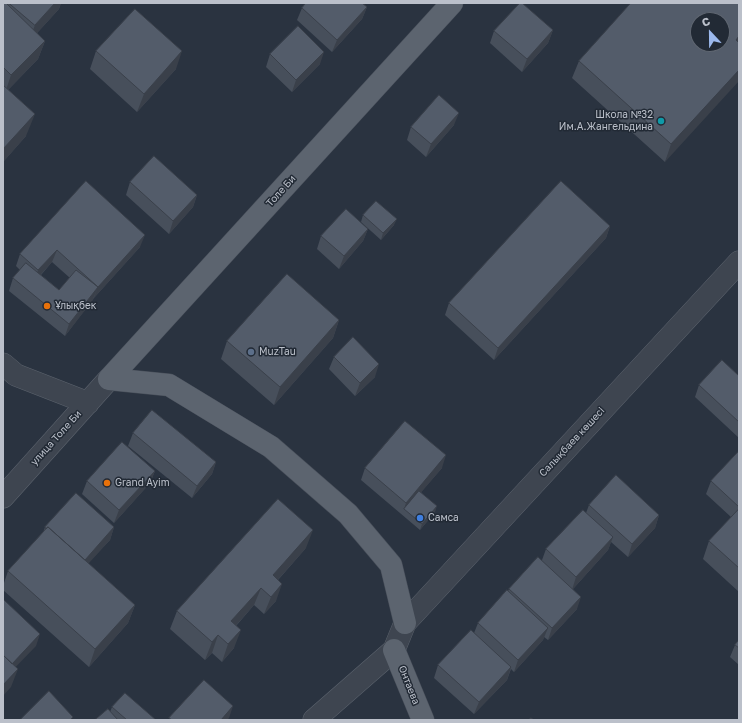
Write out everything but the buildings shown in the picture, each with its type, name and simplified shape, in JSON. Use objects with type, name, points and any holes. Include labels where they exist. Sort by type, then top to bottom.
[{"type":"main road","name":"Толе Би","points":[[109,379],[452,3]]},
{"type":"main road","points":[[109,379],[169,385],[271,447],[348,514],[391,565],[405,623]]},
{"type":"main road","name":"Онтаева","points":[[394,650],[422,720]]},
{"type":"street","name":"Салықбаев көшесі","points":[[405,623],[739,262]]},
{"type":"street","points":[[3,364],[16,375],[88,403]]},
{"type":"street","name":"улица Толе Би","points":[[3,497],[109,379]]},
{"type":"street","points":[[314,720],[394,650],[405,623]]},
{"type":"place","name":"Школа №32 Им.А.Жангельдина","points":[[661,121]]},
{"type":"place","name":"Ұлықбек","points":[[47,306]]},
{"type":"place","name":"MuzTau","points":[[251,352]]},
{"type":"place","name":"Grand Ayim","points":[[107,483]]},
{"type":"place","name":"Самса","points":[[420,518]]}]
